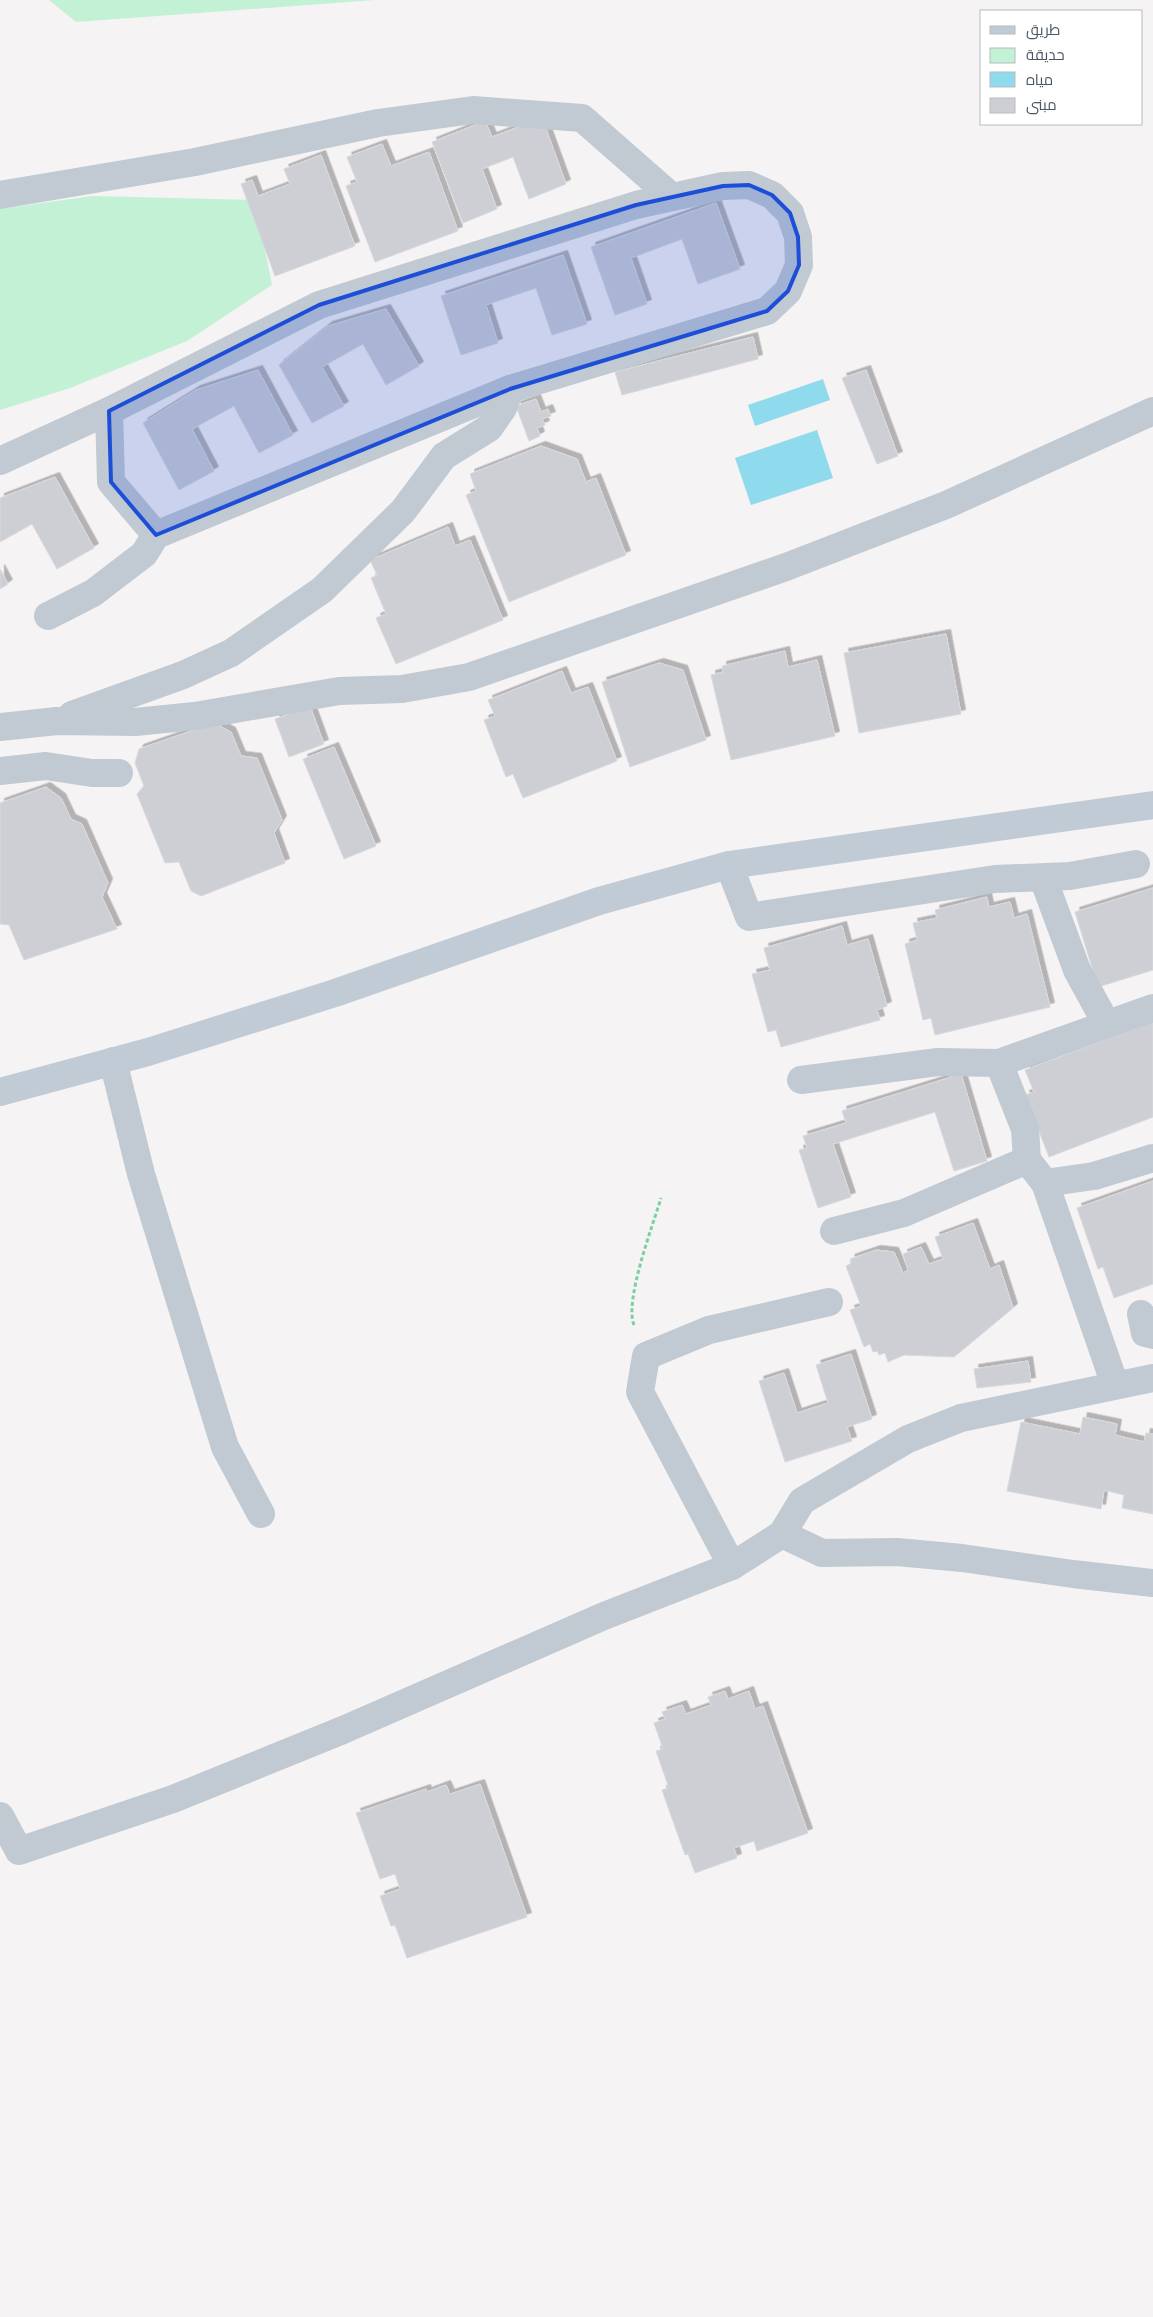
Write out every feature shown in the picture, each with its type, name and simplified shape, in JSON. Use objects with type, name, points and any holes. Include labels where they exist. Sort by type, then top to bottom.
[{"type":"main road","points":[[0,1092],[113,1061],[335,993],[599,901],[729,865],[1153,805]]},
{"type":"street","points":[[0,195],[195,162],[378,123],[474,110],[582,118],[672,197]]},
{"type":"street","points":[[0,461],[109,411],[319,305],[636,205],[723,186],[749,185],[772,195],[790,213],[798,237],[799,265],[788,291],[767,310],[510,389],[156,535],[144,554],[93,593],[48,616]]},
{"type":"street","points":[[57,721],[183,674],[231,653],[322,590],[403,512],[444,456],[490,428],[502,408],[510,389]]},
{"type":"street","points":[[109,411],[111,482],[156,535]]},
{"type":"street","points":[[0,727],[57,721],[135,722],[195,716],[339,691],[402,689],[469,677],[786,567],[946,505],[1153,411]]},
{"type":"street","points":[[0,771],[46,766],[92,773],[119,773]]},
{"type":"street","points":[[729,865],[749,917],[995,879],[1070,876],[1136,864]]},
{"type":"street","points":[[1043,878],[1077,970],[1100,1012]]},
{"type":"street","points":[[801,1080],[938,1062],[999,1062],[1153,1008]]},
{"type":"street","points":[[113,1061],[141,1174],[225,1447],[261,1514]]},
{"type":"street","points":[[999,1062],[1025,1129],[1027,1160],[1045,1183],[1115,1385]]},
{"type":"street","points":[[1045,1183],[1094,1176],[1153,1158]]},
{"type":"street","points":[[834,1231],[904,1213],[1027,1160]]},
{"type":"street","points":[[732,1566],[640,1392],[646,1356],[709,1330],[829,1302]]},
{"type":"street","points":[[0,1816],[19,1851],[173,1799],[343,1730],[604,1616],[732,1566],[782,1534],[802,1501],[908,1439],[961,1418],[1153,1378]]},
{"type":"street","points":[[782,1534],[822,1553],[897,1552],[962,1558],[1153,1583]]},
{"type":"path","points":[[646,1356],[630,1316],[641,1261],[661,1198]]},
{"type":"highlighted area","points":[[749,185],[772,195],[790,213],[798,237],[799,265],[788,291],[767,311],[510,389],[156,535],[111,482],[109,411],[319,305],[636,205],[723,186]]},
{"type":"green space","points":[[49,0],[375,0],[76,22]]},
{"type":"green space","points":[[92,196],[255,200],[272,285],[187,341],[70,388],[0,410],[0,209]]},
{"type":"water","points":[[823,379],[830,400],[755,426],[748,405]]},
{"type":"water","points":[[817,430],[833,478],[751,505],[735,458]]},
{"type":"building","points":[[542,118],[566,184],[529,199],[513,157],[482,169],[497,209],[463,223],[432,142],[485,121],[492,137]]},
{"type":"building","points":[[382,144],[391,166],[429,152],[458,231],[375,262],[346,186],[357,182],[347,157]]},
{"type":"building","points":[[321,155],[355,246],[275,276],[241,184],[252,180],[258,196],[290,184],[284,169]]},
{"type":"building","points":[[716,203],[740,269],[698,284],[682,239],[631,258],[647,304],[615,315],[591,247]]},
{"type":"building","points":[[563,255],[587,324],[552,335],[536,288],[486,305],[498,343],[461,355],[441,296]]},
{"type":"building","points":[[386,309],[419,366],[386,385],[363,344],[322,367],[344,406],[312,423],[279,365],[328,326]]},
{"type":"building","points":[[753,337],[758,359],[622,395],[615,372]]},
{"type":"building","points":[[258,370],[293,435],[259,453],[234,406],[192,429],[214,471],[179,490],[143,423],[196,390]]},
{"type":"building","points":[[866,370],[898,456],[877,464],[842,378]]},
{"type":"building","points":[[536,399],[541,412],[548,409],[551,416],[542,419],[545,425],[537,428],[540,436],[529,441],[516,406]]},
{"type":"building","points":[[541,446],[577,459],[586,482],[596,478],[626,555],[509,602],[466,495],[476,491],[470,474]]},
{"type":"building","points":[[55,477],[94,548],[57,569],[32,524],[0,542],[0,498]]},
{"type":"building","points":[[448,527],[455,546],[470,540],[503,620],[396,664],[376,618],[386,614],[371,578],[377,575],[370,560]]},
{"type":"building","points":[[0,569],[8,584],[0,589]]},
{"type":"building","points":[[946,634],[961,714],[859,733],[844,653]]},
{"type":"building","points":[[785,651],[788,667],[817,660],[835,736],[731,760],[711,675],[723,672],[722,666]]},
{"type":"building","points":[[659,663],[683,670],[706,740],[630,767],[602,682]]},
{"type":"building","points":[[562,671],[571,693],[588,687],[617,761],[523,798],[513,774],[506,777],[484,720],[495,716],[488,700]]},
{"type":"building","points":[[310,706],[324,744],[289,757],[275,719]]},
{"type":"building","points":[[214,723],[231,732],[241,756],[257,758],[282,820],[274,833],[285,863],[201,896],[191,891],[179,862],[165,863],[137,794],[144,786],[135,763],[139,749]]},
{"type":"building","points":[[334,747],[376,846],[344,859],[303,759]]},
{"type":"building","points":[[46,787],[61,798],[71,819],[82,824],[108,883],[102,897],[117,929],[24,960],[9,925],[0,924],[0,803]]},
{"type":"building","points":[[1153,888],[1153,970],[1098,987],[1075,912]]},
{"type":"building","points":[[987,897],[989,907],[1010,902],[1014,918],[1027,914],[1050,1007],[935,1035],[931,1018],[923,1020],[905,944],[917,940],[913,923],[937,918],[935,910]]},
{"type":"building","points":[[842,926],[847,945],[868,939],[887,1006],[877,1010],[880,1020],[781,1047],[776,1030],[768,1032],[752,974],[770,970],[764,948]]},
{"type":"building","points":[[1153,1022],[1153,1117],[1049,1157],[1025,1095],[1034,1092],[1025,1070]]},
{"type":"building","points":[[961,1074],[987,1161],[954,1171],[935,1112],[833,1144],[851,1197],[818,1208],[799,1150],[807,1148],[803,1136],[846,1123],[842,1111]]},
{"type":"building","points":[[1153,1181],[1153,1284],[1114,1298],[1103,1267],[1098,1269],[1077,1208]]},
{"type":"building","points":[[973,1223],[990,1269],[999,1265],[1013,1308],[954,1357],[904,1355],[888,1362],[885,1353],[879,1355],[877,1351],[873,1352],[870,1344],[864,1347],[850,1310],[861,1306],[846,1266],[852,1263],[850,1259],[876,1250],[894,1252],[903,1273],[908,1270],[903,1254],[921,1247],[929,1264],[943,1259],[935,1237]]},
{"type":"building","points":[[851,1354],[872,1419],[847,1427],[852,1441],[785,1462],[759,1381],[784,1373],[797,1413],[828,1403],[816,1365]]},
{"type":"building","points":[[1028,1361],[1031,1382],[977,1388],[974,1369]]},
{"type":"building","points":[[1083,1417],[1117,1424],[1115,1435],[1144,1442],[1146,1433],[1153,1434],[1153,1514],[1122,1508],[1124,1495],[1104,1490],[1101,1509],[1007,1491],[1021,1422],[1080,1434]]},
{"type":"building","points":[[725,1691],[728,1699],[749,1691],[755,1709],[763,1706],[808,1833],[757,1851],[754,1841],[734,1848],[737,1858],[695,1873],[688,1854],[685,1855],[662,1790],[669,1788],[656,1751],[663,1749],[654,1723],[665,1719],[662,1712],[682,1705],[686,1714],[711,1705],[708,1697]]},
{"type":"building","points":[[480,1784],[527,1917],[407,1958],[395,1925],[391,1926],[380,1896],[400,1889],[395,1874],[380,1879],[356,1813],[426,1789],[427,1792],[446,1785],[450,1794]]}]
